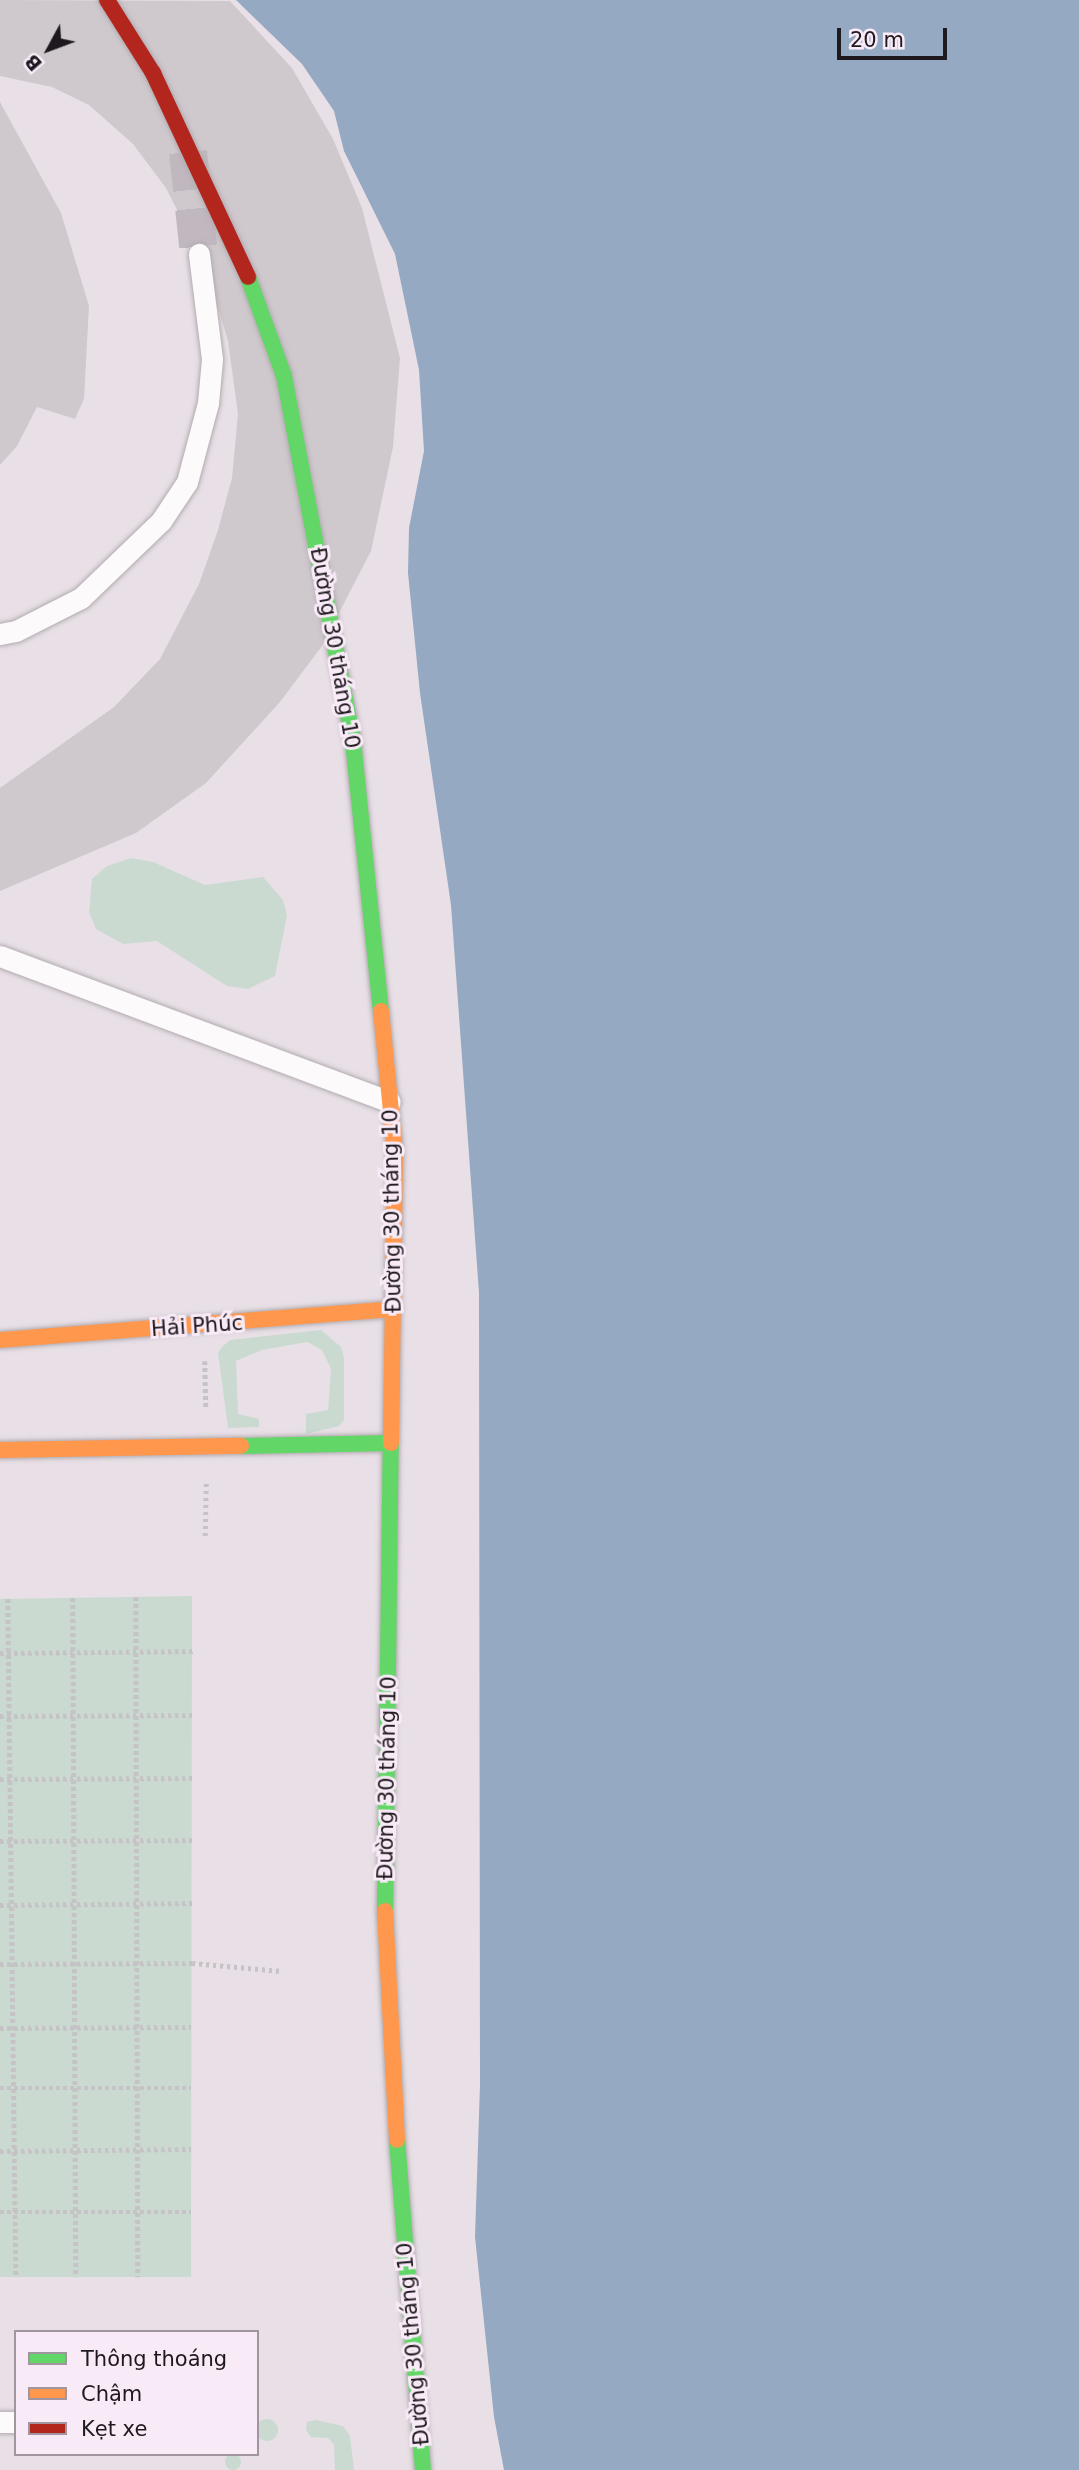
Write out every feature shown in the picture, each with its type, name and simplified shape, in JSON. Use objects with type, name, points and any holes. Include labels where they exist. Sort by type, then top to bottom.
[{"type":"street","name":"Đường 30 tháng 10","points":[[107,0],[153,73],[188,146],[244,268],[284,376],[353,741],[395,1152],[385,1914],[395,2120],[423,2470]]},
{"type":"street","name":"Hải Phúc","points":[[0,1340],[394,1309]]},
{"type":"street","points":[[0,1450],[391,1443]]},
{"type":"lane","points":[[0,634],[16,631],[81,598],[160,521],[187,482],[208,403],[212,359],[199,254]]},
{"type":"lane","points":[[0,956],[390,1102]]},
{"type":"path","points":[[204,1326],[205,1536]]},
{"type":"path","points":[[136,1597],[138,2277]]},
{"type":"path","points":[[73,1598],[76,2277]]},
{"type":"path","points":[[8,1599],[16,2277]]},
{"type":"path","points":[[0,1653],[193,1651]]},
{"type":"path","points":[[0,1716],[192,1715]]},
{"type":"path","points":[[0,1779],[192,1778]]},
{"type":"path","points":[[0,1841],[192,1840]]},
{"type":"path","points":[[0,1905],[192,1903]]},
{"type":"path","points":[[0,1964],[137,1963],[282,1970]]},
{"type":"path","points":[[0,2028],[191,2027]]},
{"type":"path","points":[[0,2088],[191,2088]]},
{"type":"path","points":[[0,2151],[191,2149]]},
{"type":"path","points":[[0,2212],[191,2212]]},
{"type":"shaded area","points":[[131,858],[153,862],[205,885],[263,877],[283,900],[287,915],[275,976],[248,989],[227,986],[157,941],[123,944],[96,929],[89,912],[92,879],[107,866]]},
{"type":"shaded area","points":[[321,1330],[341,1347],[344,1358],[344,1420],[339,1426],[306,1434],[306,1414],[328,1410],[331,1369],[322,1350],[307,1342],[262,1350],[236,1361],[238,1414],[259,1419],[259,1427],[228,1428],[218,1353],[222,1347],[230,1340]]},
{"type":"shaded area","points":[[192,1596],[191,2277],[0,2277],[0,1599]]},
{"type":"shaded area","points":[[263,2420],[271,2420],[277,2426],[277,2434],[271,2440],[263,2440],[259,2436],[259,2424]]},
{"type":"shaded area","points":[[316,2420],[343,2426],[350,2436],[354,2470],[335,2470],[334,2445],[328,2438],[311,2437],[306,2430],[307,2422]]},
{"type":"shaded area","points":[[227,2456],[239,2456],[239,2468],[227,2468]]},
{"type":"water","points":[[236,0],[1079,0],[1079,2470],[504,2470],[494,2417],[475,2237],[480,2085],[479,1293],[451,905],[420,693],[408,573],[409,528],[424,451],[419,370],[395,254],[344,151],[334,111],[302,64]]},
{"type":"building","points":[[0,0],[230,1],[292,68],[333,139],[362,208],[400,358],[393,447],[371,551],[322,646],[280,702],[206,783],[136,833],[0,891],[0,788],[114,707],[160,659],[199,584],[218,530],[232,478],[238,414],[228,341],[206,267],[166,188],[133,144],[89,105],[52,87],[0,76]]},
{"type":"building","points":[[0,102],[61,213],[89,306],[84,399],[75,419],[37,407],[17,446],[0,465]]},
{"type":"tunnel","points":[[188,152],[199,254]]},
{"type":"traffic: fast","points":[[248,277],[284,376],[353,741],[381,1011]]},
{"type":"traffic: fast","points":[[385,1911],[391,1443]]},
{"type":"traffic: fast","points":[[241,1446],[391,1443]]},
{"type":"traffic: fast","points":[[397,2140],[423,2470]]},
{"type":"traffic: slow","points":[[381,1011],[395,1152],[391,1443]]},
{"type":"traffic: slow","points":[[0,1340],[394,1309]]},
{"type":"traffic: slow","points":[[0,1450],[241,1446]]},
{"type":"traffic: slow","points":[[385,1911],[397,2140]]},
{"type":"traffic: jam","points":[[107,0],[153,73],[248,277]]}]
